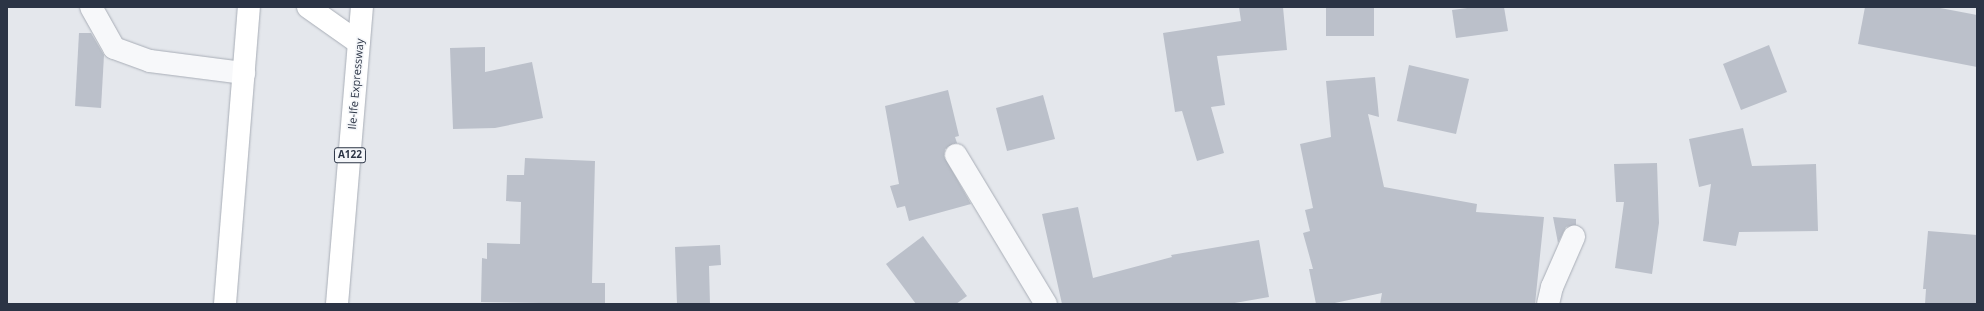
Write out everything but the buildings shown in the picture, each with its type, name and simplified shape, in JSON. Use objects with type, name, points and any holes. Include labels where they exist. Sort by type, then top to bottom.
[{"type":"highway","points":[[224,304],[249,7]]},
{"type":"highway","points":[[308,7],[359,43]]},
{"type":"highway","name":"Ile-Ife Expressway","points":[[337,304],[362,7]]},
{"type":"street","points":[[91,7],[114,48],[150,61],[244,73]]},
{"type":"street","points":[[956,155],[1046,304]]},
{"type":"street","points":[[1548,304],[1552,287],[1574,237]]}]
